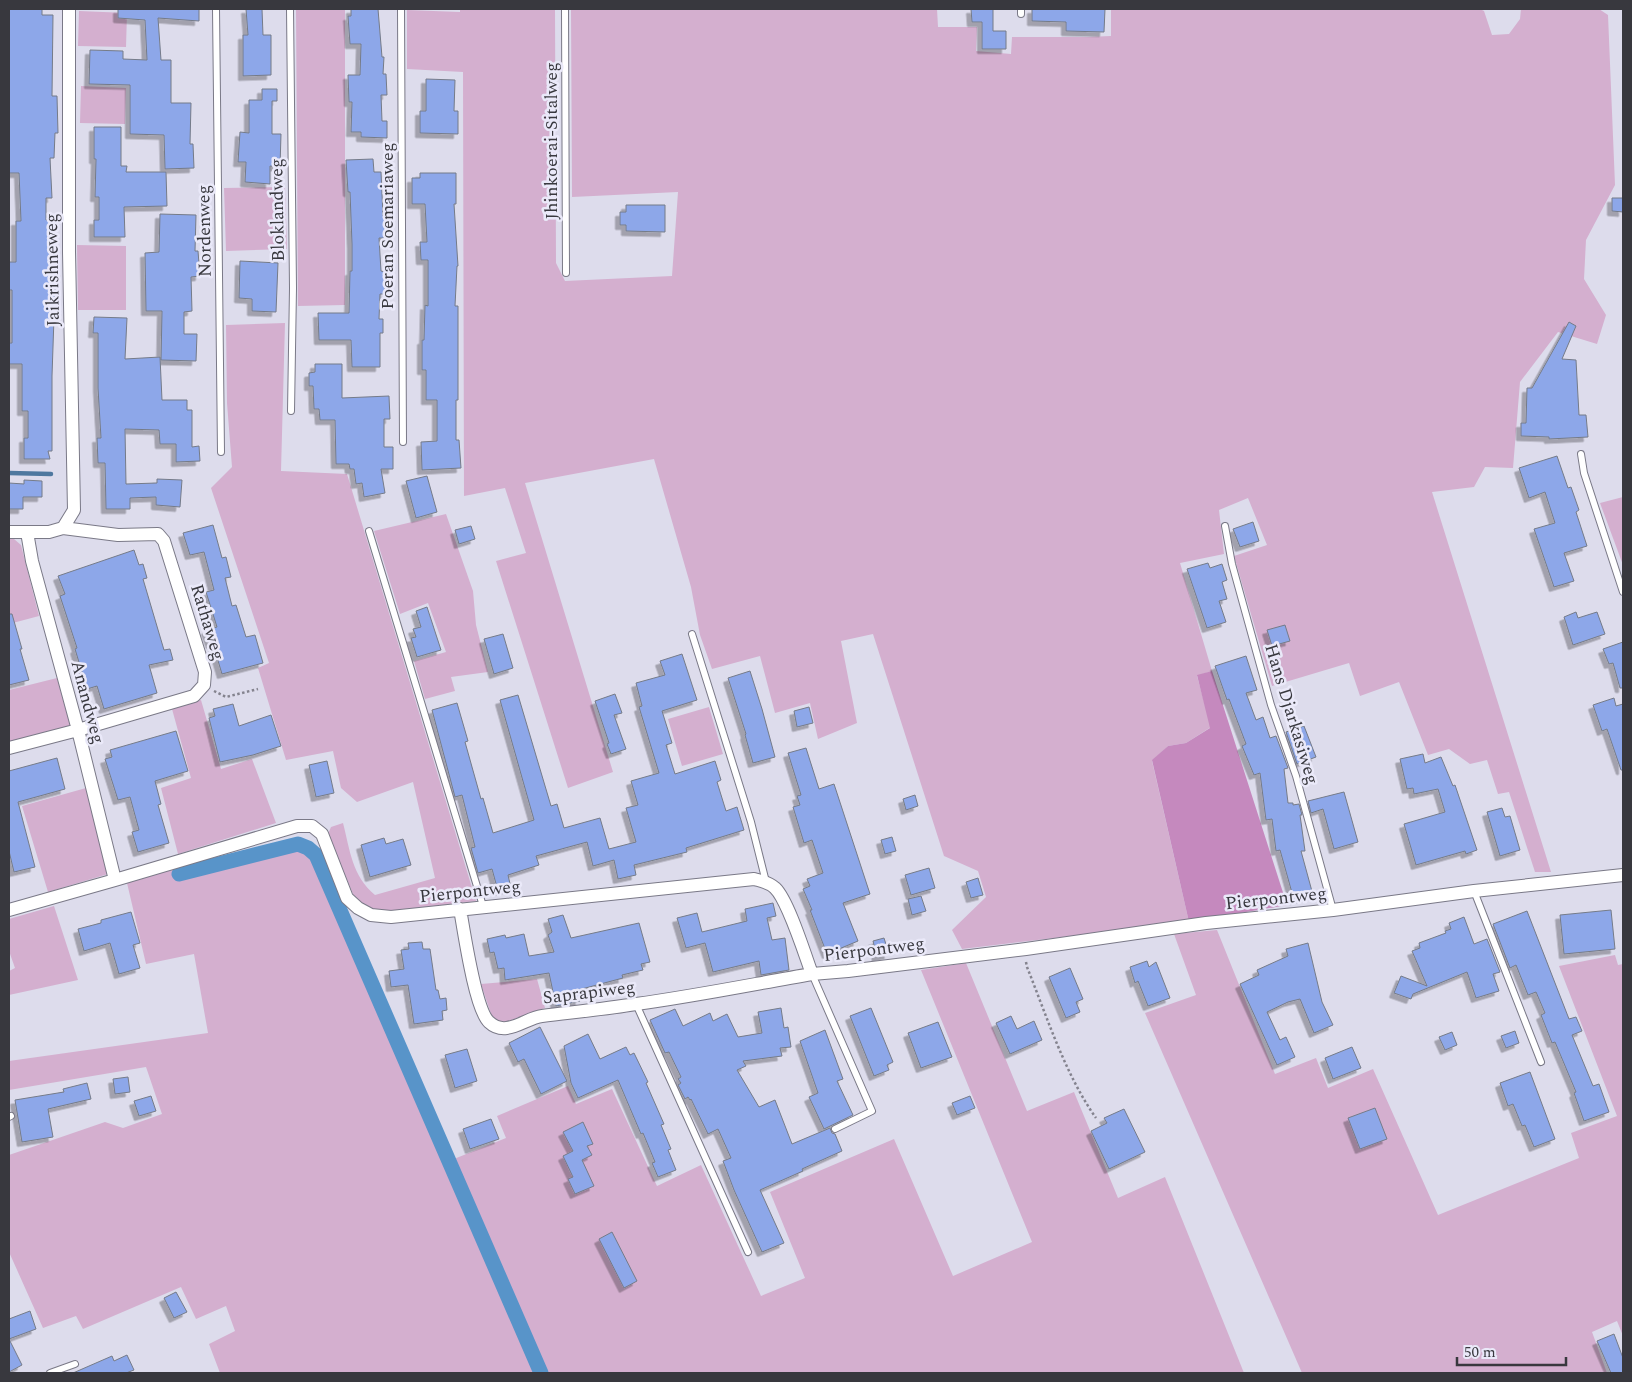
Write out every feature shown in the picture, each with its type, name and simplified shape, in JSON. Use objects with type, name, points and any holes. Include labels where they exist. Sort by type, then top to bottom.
[{"type":"street","name":"Jaikrishneweg","points":[[63,528],[74,510],[69,252],[69,9]]},
{"type":"street","points":[[9,532],[49,532],[63,528]]},
{"type":"street","name":"Rathaweg","points":[[9,748],[194,696],[204,685],[205,672],[164,541],[158,534],[118,534],[63,528]]},
{"type":"street","name":"Anandweg","points":[[27,532],[32,560],[78,730],[115,880]]},
{"type":"street","name":"Pierpontweg","points":[[9,910],[296,826],[312,826],[322,834],[347,898],[358,908],[371,915],[391,917],[754,879],[766,882],[775,888],[784,900],[812,974],[1026,949],[1206,923],[1333,910],[1474,891],[1623,875]]},
{"type":"street","name":"Saprapiweg","points":[[460,909],[480,1004],[485,1017],[501,1028],[513,1027],[537,1017],[636,1004],[812,974]]},
{"type":"lane","name":"Nordenweg","points":[[216,9],[221,452]]},
{"type":"lane","name":"Bloklandweg","points":[[290,9],[293,288],[291,411]]},
{"type":"lane","name":"Poeran Soemariaweg","points":[[401,9],[403,442]]},
{"type":"lane","name":"Jhinkoerai-Sitalweg","points":[[565,9],[566,273]]},
{"type":"lane","points":[[1581,454],[1584,473],[1623,592]]},
{"type":"lane","name":"Hans Djarkasiweg","points":[[1225,526],[1232,564],[1271,705],[1296,776],[1333,910]]},
{"type":"lane","points":[[369,531],[483,906]]},
{"type":"lane","points":[[692,634],[751,822],[766,882]]},
{"type":"lane","points":[[1474,891],[1542,1062]]},
{"type":"lane","points":[[812,974],[872,1112],[835,1129]]},
{"type":"lane","points":[[636,1004],[748,1252]]},
{"type":"lane","points":[[50,1373],[75,1364]]},
{"type":"path","points":[[204,685],[226,697],[258,689]]},
{"type":"path","points":[[1026,949],[1027,967],[1064,1057],[1079,1091],[1096,1118]]},
{"type":"shaded area","points":[[296,9],[345,9],[345,305],[298,306]]},
{"type":"shaded area","points":[[460,9],[555,9],[556,263],[565,281],[672,276],[678,192],[572,197],[571,9],[937,9],[938,27],[977,27],[976,51],[1011,54],[1012,37],[1111,36],[1111,9],[1480,9],[1484,11],[1492,35],[1509,34],[1520,19],[1521,9],[1599,9],[1608,15],[1615,185],[1586,240],[1584,279],[1606,315],[1597,344],[1558,332],[1520,382],[1513,468],[1485,467],[1474,487],[1432,492],[1551,872],[1535,872],[1509,792],[1498,794],[1487,760],[1470,764],[1449,749],[1428,755],[1399,682],[1360,696],[1349,663],[1272,686],[1234,556],[1267,545],[1248,498],[1219,510],[1224,554],[1180,563],[1212,671],[1197,676],[1211,727],[1186,743],[1168,746],[1152,761],[1189,922],[962,949],[952,930],[986,897],[978,871],[944,856],[873,634],[841,641],[857,723],[818,739],[810,703],[775,713],[760,656],[712,669],[700,635],[691,587],[654,459],[525,483],[613,772],[568,788],[496,561],[526,553],[505,488],[464,496],[463,72],[407,69],[407,10],[460,12]]},
{"type":"shaded area","points":[[79,11],[127,13],[126,47],[78,46]]},
{"type":"shaded area","points":[[81,86],[126,88],[125,124],[80,123]]},
{"type":"shaded area","points":[[285,187],[287,249],[226,251],[224,188]]},
{"type":"shaded area","points":[[77,245],[126,246],[126,310],[78,310]]},
{"type":"shaded area","points":[[285,323],[281,471],[347,474],[476,901],[389,913],[369,909],[355,899],[328,834],[331,827],[343,823],[350,853],[361,880],[375,895],[435,878],[413,782],[357,802],[341,788],[333,751],[286,760],[258,668],[269,663],[211,488],[232,467],[227,403],[226,325]]},
{"type":"shaded area","points":[[1623,497],[1623,565],[1600,503]]},
{"type":"shaded area","points":[[446,514],[473,591],[476,625],[488,672],[451,677],[455,691],[425,699],[414,661],[446,652],[428,603],[400,614],[374,531]]},
{"type":"shaded area","points":[[9,539],[14,539],[21,545],[39,616],[9,624]]},
{"type":"shaded area","points":[[1212,671],[1287,905],[1189,922],[1152,760],[1168,746],[1186,743],[1210,728],[1197,675]]},
{"type":"shaded area","points":[[57,678],[71,728],[9,742],[9,690]]},
{"type":"shaded area","points":[[201,700],[221,769],[252,759],[276,823],[178,854],[161,788],[191,778],[172,709]]},
{"type":"shaded area","points":[[709,707],[723,754],[682,766],[668,719]]},
{"type":"shaded area","points":[[86,788],[108,874],[48,892],[22,806]]},
{"type":"shaded area","points":[[298,844],[308,848],[316,855],[449,1161],[506,1138],[497,1116],[568,1086],[576,1104],[612,1089],[657,1186],[701,1165],[761,1296],[805,1278],[770,1192],[894,1139],[953,1276],[1032,1242],[921,970],[966,963],[1027,1111],[1074,1092],[1118,1198],[1165,1177],[1244,1373],[220,1373],[209,1344],[235,1331],[226,1306],[196,1319],[181,1287],[83,1329],[76,1316],[43,1328],[9,1252],[9,1155],[105,1122],[123,1128],[162,1114],[146,1067],[9,1090],[9,1061],[208,1033],[194,954],[146,964],[127,883],[178,867],[179,874]]},
{"type":"shaded area","points":[[54,906],[78,980],[9,995],[9,971],[15,968],[9,951],[9,919]]},
{"type":"shaded area","points":[[1217,930],[1275,1074],[1316,1058],[1328,1088],[1373,1069],[1438,1215],[1579,1158],[1571,1133],[1617,1116],[1559,966],[1615,955],[1618,965],[1623,964],[1623,1336],[1617,1321],[1592,1332],[1607,1373],[1302,1373],[1145,1013],[1196,995],[1174,934]]},
{"type":"shaded area","points":[[537,979],[545,1008],[503,1023],[492,1017],[481,984]]},
{"type":"building","points":[[9,9],[42,9],[42,15],[53,15],[52,96],[57,96],[58,133],[55,133],[54,158],[50,158],[52,198],[46,198],[46,220],[49,220],[50,264],[55,263],[52,451],[48,451],[50,459],[24,459],[24,438],[28,438],[28,411],[22,411],[22,364],[9,364],[9,343],[12,343],[12,290],[9,290],[9,262],[16,262],[16,221],[21,221],[19,173],[9,173]]},
{"type":"building","points":[[118,9],[199,9],[199,21],[158,18],[161,60],[171,60],[171,103],[191,103],[190,144],[193,144],[194,168],[165,169],[164,135],[130,134],[130,85],[89,84],[90,50],[123,51],[123,59],[147,60],[145,20],[118,18]]},
{"type":"building","points":[[246,9],[262,9],[263,35],[271,35],[271,75],[243,76],[243,35],[248,35]]},
{"type":"building","points":[[351,9],[378,9],[382,57],[384,57],[383,74],[386,74],[387,95],[381,95],[382,121],[387,121],[387,138],[361,137],[361,132],[351,132],[352,102],[349,102],[348,75],[360,75],[361,44],[350,44],[348,16],[351,16]]},
{"type":"building","points":[[971,9],[993,9],[993,31],[1006,31],[1006,49],[982,49],[982,22],[972,22]]},
{"type":"building","points":[[1032,9],[1105,9],[1104,32],[1066,31],[1066,22],[1032,21]]},
{"type":"building","points":[[426,79],[455,80],[454,111],[458,111],[458,134],[420,133],[420,111],[426,111]]},
{"type":"building","points":[[262,89],[277,89],[277,101],[272,101],[272,134],[281,134],[280,167],[270,166],[270,184],[245,182],[246,162],[238,162],[240,132],[249,133],[249,100],[262,100]]},
{"type":"building","points":[[94,127],[121,127],[121,166],[127,166],[126,172],[166,172],[167,206],[124,207],[125,237],[94,237],[94,220],[99,220],[99,197],[95,197],[96,159],[94,159]]},
{"type":"building","points":[[373,159],[374,172],[381,172],[383,216],[386,216],[387,238],[379,238],[381,271],[385,272],[385,294],[380,294],[379,319],[383,319],[383,333],[380,333],[380,367],[352,367],[351,340],[319,340],[318,313],[349,313],[352,244],[350,192],[348,192],[346,160]]},
{"type":"building","points":[[420,173],[456,173],[456,204],[454,204],[458,266],[455,306],[458,306],[458,400],[456,400],[456,440],[459,440],[461,468],[422,470],[421,442],[437,441],[437,400],[426,400],[426,370],[422,370],[425,305],[428,306],[428,260],[421,260],[420,242],[427,242],[425,204],[412,204],[412,178],[420,178]]},
{"type":"building","points":[[1612,198],[1623,198],[1623,212],[1612,211]]},
{"type":"building","points":[[626,205],[665,205],[665,232],[626,231],[626,225],[620,225],[620,212],[626,212]]},
{"type":"building","points":[[160,214],[196,215],[195,251],[198,251],[200,276],[191,277],[192,311],[184,312],[184,334],[197,334],[196,361],[161,360],[162,311],[146,311],[145,253],[159,252]]},
{"type":"building","points":[[240,261],[278,263],[276,312],[252,311],[252,299],[239,298]]},
{"type":"building","points":[[94,317],[127,318],[125,359],[160,357],[162,400],[187,400],[187,410],[192,410],[192,447],[199,446],[200,461],[176,462],[176,444],[160,444],[159,430],[125,429],[126,484],[157,483],[157,479],[182,480],[180,507],[156,505],[156,497],[130,498],[130,509],[106,509],[105,463],[98,463],[97,438],[101,438],[98,388],[98,333],[93,333]]},
{"type":"building","points":[[1569,322],[1576,326],[1562,359],[1576,360],[1579,415],[1586,415],[1588,437],[1549,439],[1549,437],[1521,436],[1521,423],[1526,423],[1527,388],[1532,388]]},
{"type":"building","points":[[315,364],[342,364],[342,398],[389,396],[390,419],[384,419],[384,447],[393,447],[393,469],[381,469],[385,493],[364,497],[362,483],[356,484],[354,469],[350,469],[349,464],[336,464],[335,420],[320,420],[319,409],[314,409],[313,386],[309,386],[309,373],[315,372]]},
{"type":"building","points":[[1557,456],[1568,488],[1571,487],[1579,510],[1576,512],[1587,546],[1564,553],[1574,581],[1554,587],[1534,529],[1555,523],[1545,492],[1529,498],[1519,468]]},
{"type":"building","points":[[427,476],[437,512],[416,518],[406,481]]},
{"type":"building","points":[[24,480],[42,481],[42,497],[23,497],[23,509],[9,509],[9,483],[24,484]]},
{"type":"building","points":[[1253,522],[1259,541],[1240,547],[1233,529]]},
{"type":"building","points":[[213,525],[222,558],[226,557],[231,577],[225,578],[232,606],[236,605],[246,637],[255,635],[263,663],[222,674],[213,644],[211,644],[206,630],[217,627],[206,592],[214,590],[204,552],[190,555],[183,533]]},
{"type":"building","points":[[471,526],[475,539],[459,544],[455,530]]},
{"type":"building","points":[[134,550],[139,565],[143,564],[147,578],[143,579],[164,650],[170,649],[173,660],[149,665],[157,693],[104,709],[97,686],[87,689],[75,649],[77,648],[60,596],[65,594],[58,576]]},
{"type":"building","points":[[1208,563],[1210,568],[1222,564],[1227,580],[1222,582],[1227,599],[1219,601],[1226,622],[1207,628],[1187,569]]},
{"type":"building","points":[[427,607],[441,650],[417,657],[411,638],[416,637],[413,629],[421,627],[416,611]]},
{"type":"building","points":[[1576,612],[1578,618],[1597,612],[1605,634],[1573,645],[1564,617]]},
{"type":"building","points":[[9,614],[12,614],[29,680],[9,685]]},
{"type":"building","points":[[1285,625],[1290,641],[1272,646],[1267,630]]},
{"type":"building","points":[[503,634],[513,668],[494,674],[484,639]]},
{"type":"building","points":[[1623,642],[1623,688],[1620,688],[1613,663],[1609,664],[1603,649]]},
{"type":"building","points":[[682,654],[697,700],[662,711],[672,743],[666,745],[675,774],[715,761],[721,780],[717,782],[726,811],[737,807],[744,830],[686,848],[687,852],[634,865],[636,875],[618,879],[614,860],[593,866],[587,842],[536,856],[539,865],[508,875],[511,888],[498,891],[492,869],[478,873],[471,848],[475,847],[462,795],[455,797],[432,710],[457,703],[468,741],[465,742],[493,833],[534,820],[500,700],[518,695],[551,806],[557,804],[564,828],[600,818],[609,849],[636,842],[626,808],[638,805],[631,781],[659,773],[639,707],[642,706],[636,683],[665,675],[660,661]]},
{"type":"building","points":[[1246,656],[1257,690],[1246,693],[1256,720],[1263,717],[1270,738],[1276,736],[1288,768],[1284,769],[1288,803],[1293,803],[1293,805],[1299,804],[1302,815],[1300,815],[1305,851],[1301,851],[1313,895],[1294,900],[1280,850],[1276,851],[1272,819],[1266,820],[1260,773],[1254,775],[1242,746],[1246,744],[1215,666]]},
{"type":"building","points":[[750,671],[775,757],[753,763],[728,678]]},
{"type":"building","points":[[615,694],[622,713],[614,715],[626,749],[611,754],[595,701]]},
{"type":"building","points":[[1614,698],[1616,706],[1623,704],[1623,770],[1621,770],[1607,729],[1602,731],[1593,705]]},
{"type":"building","points":[[233,704],[239,726],[271,715],[281,746],[253,755],[220,762],[209,718],[215,716],[213,709]]},
{"type":"building","points":[[809,707],[813,723],[797,727],[794,711]]},
{"type":"building","points":[[1304,726],[1316,757],[1297,764],[1286,732]]},
{"type":"building","points":[[176,731],[188,771],[155,781],[161,804],[158,805],[169,843],[138,852],[132,832],[139,830],[130,797],[118,800],[105,759],[112,757],[110,750]]},
{"type":"building","points":[[806,748],[819,789],[834,784],[870,894],[843,903],[858,941],[827,954],[803,889],[810,886],[807,879],[823,873],[812,840],[804,843],[793,807],[800,805],[797,796],[801,795],[788,753]]},
{"type":"building","points":[[1423,754],[1425,763],[1441,757],[1453,786],[1455,785],[1477,850],[1466,854],[1465,851],[1416,865],[1404,824],[1445,812],[1438,789],[1414,794],[1413,788],[1407,789],[1400,759]]},
{"type":"building","points":[[57,758],[65,789],[18,802],[35,867],[14,872],[9,851],[9,771]]},
{"type":"building","points":[[327,761],[334,793],[316,797],[309,765]]},
{"type":"building","points":[[1344,792],[1358,842],[1334,849],[1323,809],[1311,813],[1308,801]]},
{"type":"building","points":[[915,795],[918,806],[906,810],[903,799]]},
{"type":"building","points":[[1502,808],[1505,817],[1510,816],[1520,850],[1500,856],[1487,812]]},
{"type":"building","points":[[892,837],[896,851],[885,854],[881,840]]},
{"type":"building","points":[[384,838],[386,844],[403,839],[411,865],[370,877],[361,845]]},
{"type":"building","points":[[929,868],[935,888],[911,895],[905,875]]},
{"type":"building","points":[[978,878],[983,895],[971,898],[966,882]]},
{"type":"building","points":[[921,896],[926,911],[912,915],[908,899]]},
{"type":"building","points":[[773,903],[776,916],[767,918],[772,940],[785,938],[789,970],[761,975],[759,961],[713,972],[705,943],[686,948],[677,918],[697,913],[702,932],[747,921],[745,909]]},
{"type":"building","points":[[1611,910],[1615,949],[1564,954],[1560,915]]},
{"type":"building","points":[[1527,911],[1569,1019],[1576,1017],[1582,1031],[1572,1035],[1593,1086],[1599,1084],[1609,1112],[1584,1121],[1574,1093],[1576,1092],[1555,1042],[1552,1043],[1541,1015],[1545,1013],[1536,992],[1528,995],[1516,965],[1510,968],[1493,924]]},
{"type":"building","points":[[131,912],[140,943],[133,945],[140,968],[119,974],[110,943],[84,951],[78,929],[101,923],[101,920]]},
{"type":"building","points":[[563,915],[571,938],[639,923],[650,962],[641,964],[643,970],[622,975],[623,978],[578,990],[580,1001],[556,1006],[549,973],[505,980],[504,968],[498,969],[494,952],[490,953],[487,939],[505,935],[506,938],[524,934],[529,956],[554,952],[548,935],[552,932],[548,919]]},
{"type":"building","points":[[1464,917],[1474,944],[1487,939],[1500,972],[1493,974],[1499,991],[1476,998],[1467,972],[1413,994],[1411,999],[1394,993],[1401,976],[1427,986],[1412,951],[1420,948],[1419,943],[1446,933],[1445,931],[1451,929],[1449,923]]},
{"type":"building","points":[[884,938],[889,954],[877,957],[873,941]]},
{"type":"building","points":[[422,942],[423,949],[430,949],[436,990],[438,990],[440,999],[446,998],[447,1010],[442,1011],[443,1020],[414,1024],[408,985],[391,987],[389,971],[404,969],[401,950],[409,949],[408,943]]},
{"type":"building","points":[[1308,943],[1322,1002],[1333,1025],[1314,1033],[1300,999],[1288,1002],[1267,1012],[1280,1040],[1286,1037],[1295,1057],[1277,1065],[1240,984],[1259,975],[1257,970],[1288,956],[1286,949]]},
{"type":"building","points":[[1147,961],[1149,967],[1156,962],[1170,998],[1148,1006],[1138,981],[1135,983],[1130,967]]},
{"type":"building","points":[[1070,968],[1083,999],[1076,1002],[1080,1012],[1066,1018],[1049,977]]},
{"type":"building","points":[[781,1008],[784,1028],[788,1027],[791,1047],[780,1048],[782,1056],[743,1061],[746,1066],[737,1070],[759,1107],[775,1100],[792,1144],[830,1128],[832,1133],[835,1134],[842,1151],[760,1190],[784,1243],[762,1252],[723,1161],[731,1158],[718,1129],[708,1134],[691,1099],[688,1097],[685,1099],[678,1085],[681,1083],[678,1079],[681,1077],[669,1052],[665,1053],[650,1020],[675,1009],[683,1026],[710,1013],[713,1021],[727,1014],[738,1037],[762,1033],[758,1012]]},
{"type":"building","points":[[871,1008],[893,1062],[887,1065],[889,1070],[874,1076],[850,1016]]},
{"type":"building","points":[[1011,1016],[1017,1029],[1034,1021],[1042,1040],[1010,1054],[996,1023]]},
{"type":"building","points":[[938,1022],[952,1057],[921,1068],[908,1033]]},
{"type":"building","points":[[540,1027],[567,1081],[541,1094],[524,1059],[518,1062],[509,1043]]},
{"type":"building","points":[[825,1030],[843,1079],[837,1081],[853,1115],[824,1129],[809,1097],[818,1093],[800,1041]]},
{"type":"building","points":[[1515,1031],[1519,1043],[1506,1048],[1501,1036]]},
{"type":"building","points":[[1452,1032],[1457,1045],[1445,1050],[1439,1037]]},
{"type":"building","points":[[588,1034],[600,1059],[626,1047],[630,1055],[634,1053],[648,1082],[646,1083],[664,1124],[661,1125],[671,1149],[668,1150],[676,1170],[658,1177],[652,1163],[655,1162],[618,1080],[578,1098],[571,1083],[564,1046]]},
{"type":"building","points":[[1352,1047],[1361,1068],[1333,1079],[1325,1058]]},
{"type":"building","points":[[467,1049],[477,1081],[455,1088],[445,1055]]},
{"type":"building","points":[[1530,1072],[1555,1139],[1534,1147],[1525,1125],[1522,1126],[1513,1104],[1508,1106],[1500,1083]]},
{"type":"building","points":[[128,1077],[130,1092],[115,1094],[113,1079]]},
{"type":"building","points":[[87,1083],[91,1099],[48,1109],[53,1137],[22,1142],[15,1100],[64,1092],[63,1089]]},
{"type":"building","points":[[151,1096],[156,1111],[139,1116],[134,1101]]},
{"type":"building","points":[[970,1096],[975,1108],[957,1115],[952,1103]]},
{"type":"building","points":[[1375,1108],[1387,1139],[1360,1149],[1348,1118]]},
{"type":"building","points":[[1124,1109],[1145,1152],[1109,1169],[1091,1131],[1107,1123],[1104,1118]]},
{"type":"building","points":[[491,1119],[499,1139],[470,1149],[463,1129]]},
{"type":"building","points":[[583,1122],[593,1144],[587,1146],[592,1155],[582,1160],[594,1186],[575,1194],[568,1179],[573,1177],[563,1156],[573,1151],[563,1132]]},
{"type":"building","points":[[612,1232],[637,1281],[624,1288],[599,1239]]},
{"type":"building","points":[[176,1292],[187,1312],[174,1318],[164,1298]]},
{"type":"building","points":[[30,1311],[36,1329],[9,1339],[9,1319]]},
{"type":"building","points":[[1614,1334],[1623,1358],[1623,1373],[1611,1373],[1597,1341]]},
{"type":"building","points":[[9,1339],[22,1365],[9,1372]]},
{"type":"building","points":[[127,1355],[134,1370],[126,1373],[73,1373],[112,1356],[114,1361]]},
{"type":"waterway","points":[[9,473],[51,474]]},
{"type":"waterway","points":[[179,874],[298,844],[308,848],[316,855],[541,1373]]}]
